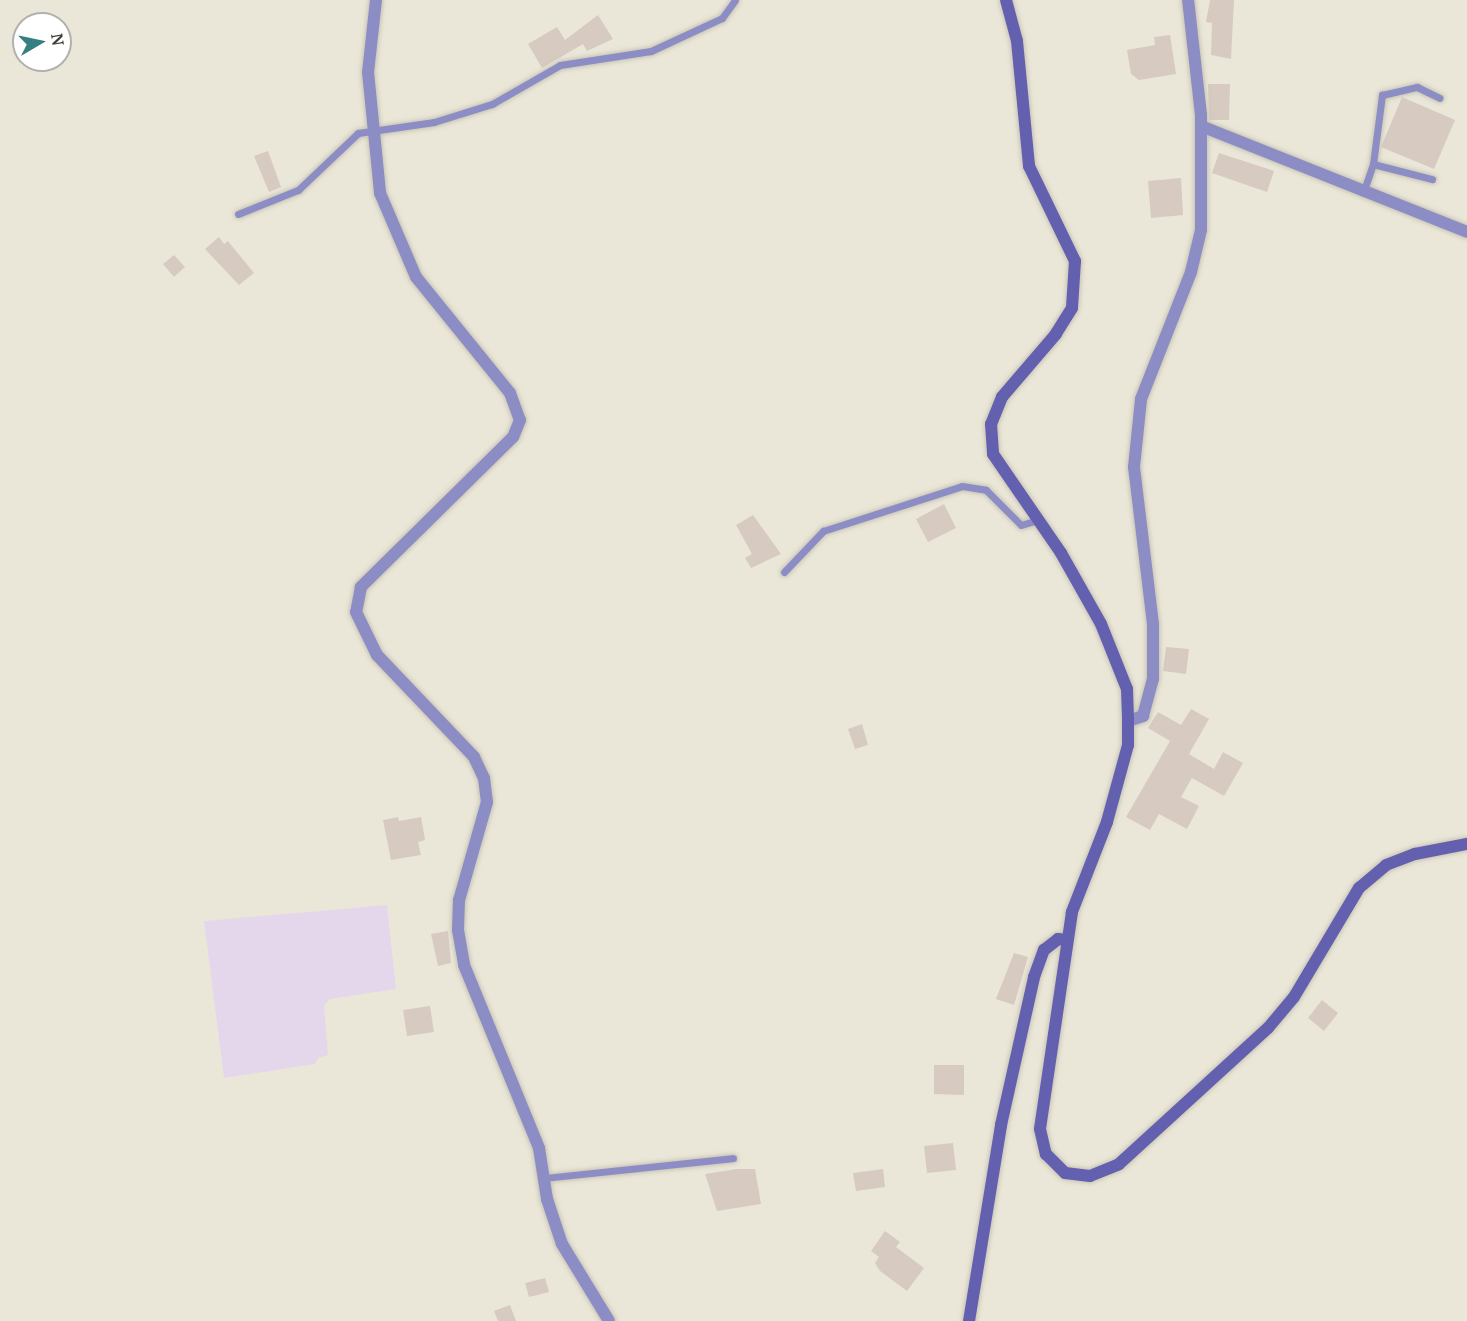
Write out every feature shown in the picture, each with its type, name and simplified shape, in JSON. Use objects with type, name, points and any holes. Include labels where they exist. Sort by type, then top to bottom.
[{"type":"main road","points":[[1006,0],[1017,41],[1029,166],[1075,261],[1072,308],[1056,334],[1002,397],[991,424],[993,454],[1101,624],[1126,689],[1128,721],[1125,756],[1107,822],[1072,912],[1040,1129],[1046,1154],[1065,1173],[1090,1176],[1119,1164],[1268,1028],[1294,997],[1359,888],[1386,866],[1415,854],[1467,844]]},
{"type":"main road","points":[[969,1321],[999,1137],[1034,977],[1044,950],[1058,939],[1067,940]]},
{"type":"street","points":[[376,0],[368,72],[372,131],[380,193],[416,277],[510,393],[520,420],[513,437],[361,587],[356,612],[378,655],[474,757],[484,778],[487,802],[459,900],[458,930],[464,965],[526,1111],[562,1244],[609,1321]]},
{"type":"street","points":[[1128,721],[1143,716],[1154,680],[1153,624],[1134,467],[1141,399],[1191,272],[1201,230],[1201,126],[1188,0]]},
{"type":"street","points":[[1201,126],[1363,193],[1467,232]]},
{"type":"lane","points":[[238,214],[298,190],[358,132],[434,122],[492,104],[560,64],[651,51],[722,18],[735,0]]},
{"type":"lane","points":[[1363,193],[1373,164],[1382,95],[1417,87],[1440,98]]},
{"type":"lane","points":[[1373,164],[1432,178]]},
{"type":"lane","points":[[784,572],[822,531],[962,486],[986,490],[1021,525],[1037,520]]},
{"type":"lane","points":[[544,1178],[733,1158]]},
{"type":"shaded area","points":[[387,905],[396,989],[330,999],[324,1005],[328,1055],[318,1058],[315,1064],[224,1078],[204,921]]},
{"type":"building","points":[[1210,0],[1234,0],[1231,59],[1211,55],[1212,23],[1206,22]]},
{"type":"building","points":[[598,15],[613,39],[587,51],[583,44],[542,68],[528,44],[557,27],[565,40]]},
{"type":"building","points":[[1170,35],[1176,74],[1139,80],[1131,74],[1127,50],[1155,45],[1154,37]]},
{"type":"building","points":[[1208,84],[1230,84],[1229,120],[1209,120]]},
{"type":"building","points":[[1402,97],[1455,120],[1434,169],[1381,147]]},
{"type":"building","points":[[268,151],[281,187],[269,192],[254,156]]},
{"type":"building","points":[[1219,153],[1274,171],[1267,192],[1212,173]]},
{"type":"building","points":[[1181,178],[1183,215],[1151,218],[1148,181]]},
{"type":"building","points":[[219,237],[224,244],[228,241],[254,273],[239,285],[205,249]]},
{"type":"building","points":[[174,255],[185,267],[174,277],[163,264]]},
{"type":"building","points":[[944,504],[956,528],[928,542],[916,519]]},
{"type":"building","points":[[753,515],[781,554],[751,568],[745,558],[752,554],[736,525]]},
{"type":"building","points":[[1166,647],[1189,649],[1186,674],[1163,671]]},
{"type":"building","points":[[1191,709],[1209,719],[1189,754],[1214,769],[1223,752],[1243,763],[1224,796],[1192,778],[1181,797],[1199,806],[1187,829],[1159,814],[1150,830],[1126,817],[1170,741],[1148,728],[1158,712],[1181,725]]},
{"type":"building","points":[[862,724],[868,745],[855,749],[848,729]]},
{"type":"building","points":[[398,817],[399,821],[421,817],[425,840],[418,842],[421,855],[391,860],[383,820]]},
{"type":"building","points":[[448,931],[451,963],[438,966],[431,934]]},
{"type":"building","points":[[1014,953],[1028,957],[1014,1005],[996,999]]},
{"type":"building","points":[[1322,1000],[1338,1013],[1324,1031],[1308,1018]]},
{"type":"building","points":[[430,1006],[434,1032],[407,1036],[403,1010]]},
{"type":"building","points":[[934,1065],[964,1065],[964,1095],[934,1094]]},
{"type":"building","points":[[953,1143],[956,1170],[927,1173],[924,1146]]},
{"type":"building","points":[[755,1169],[761,1204],[717,1211],[705,1174]]},
{"type":"building","points":[[883,1169],[885,1187],[856,1191],[853,1173]]},
{"type":"building","points":[[885,1231],[900,1242],[896,1247],[924,1268],[907,1291],[880,1271],[875,1263],[879,1257],[871,1251]]},
{"type":"building","points":[[545,1278],[549,1292],[529,1297],[525,1283]]},
{"type":"building","points":[[510,1305],[516,1321],[498,1321],[494,1311]]}]
